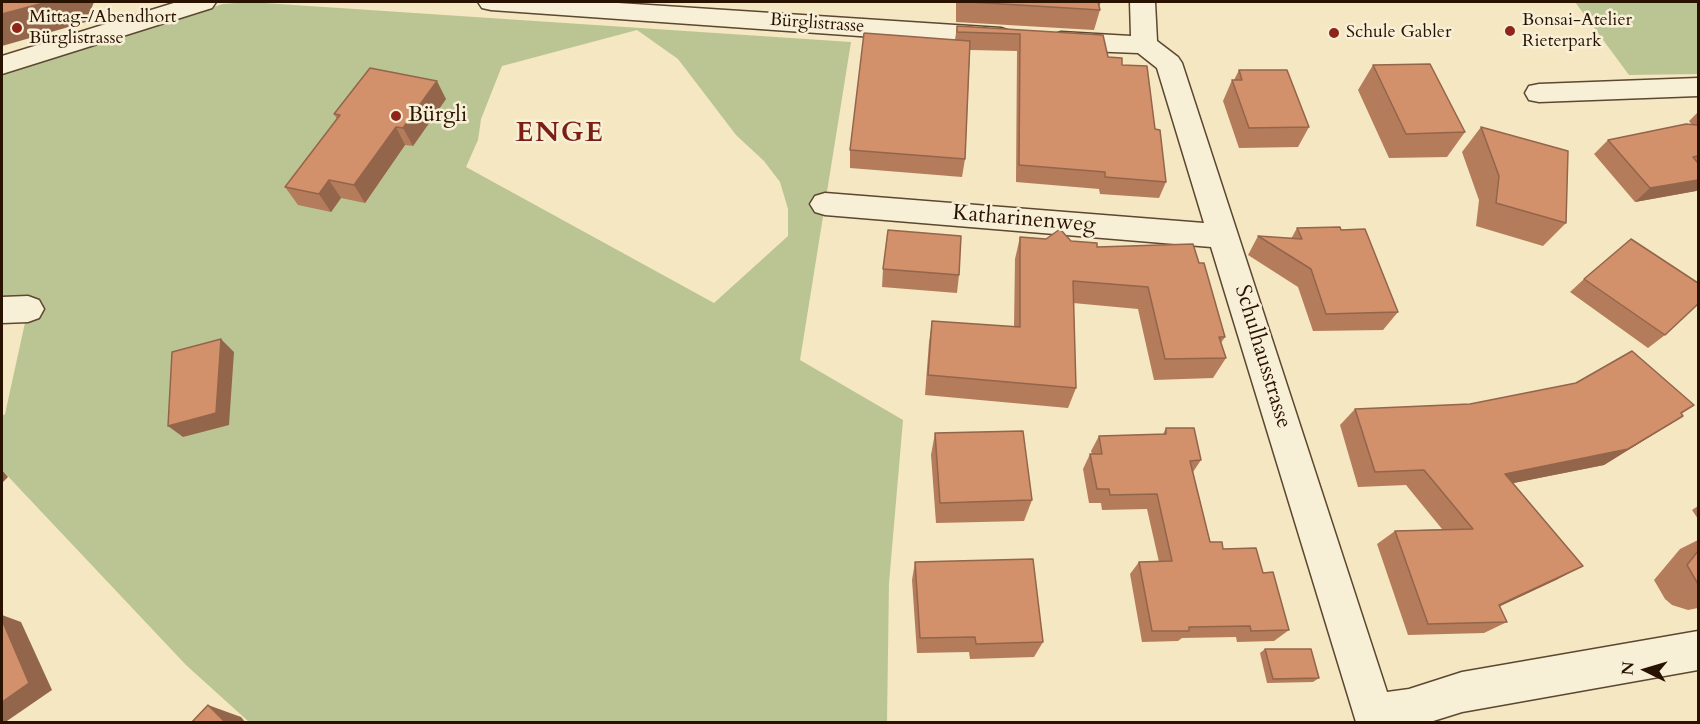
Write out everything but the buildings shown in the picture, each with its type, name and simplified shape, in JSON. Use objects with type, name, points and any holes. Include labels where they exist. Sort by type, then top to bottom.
[{"type":"street","points":[[2,65],[203,2]]},
{"type":"street","name":"Bürglistrasse","points":[[490,2],[1144,45]]},
{"type":"street","points":[[1143,2],[1144,45]]},
{"type":"street","name":"Schulhausstrasse","points":[[1144,45],[1169,63],[1375,719]]},
{"type":"street","points":[[1539,93],[1698,87]]},
{"type":"street","name":"Katharinenweg","points":[[825,204],[1224,236]]},
{"type":"street","points":[[1375,719],[1462,692],[1698,651]]},
{"type":"green space","points":[[249,2],[851,42],[800,360],[903,420],[889,583],[887,722],[249,722],[186,665],[2,470],[2,416],[5,414],[28,309],[2,295],[2,70],[223,4]],"holes":[[[637,30],[678,59],[736,135],[764,161],[780,182],[788,209],[788,236],[714,303],[466,167],[478,140],[481,119],[502,66]]]},
{"type":"green space","points":[[1575,2],[1698,2],[1698,74],[1629,75]]},
{"type":"place","name":"Mittag-/Abendhort Bürglistrasse","points":[[17,28]]},
{"type":"place","name":"Bonsai-Atelier Rieterpark","points":[[1510,31]]},
{"type":"place","name":"Schule Gabler","points":[[1334,33]]},
{"type":"place","name":"Bürgli","points":[[396,116]]},
{"type":"district","name":"ENGE","points":[[560,135]]}]
